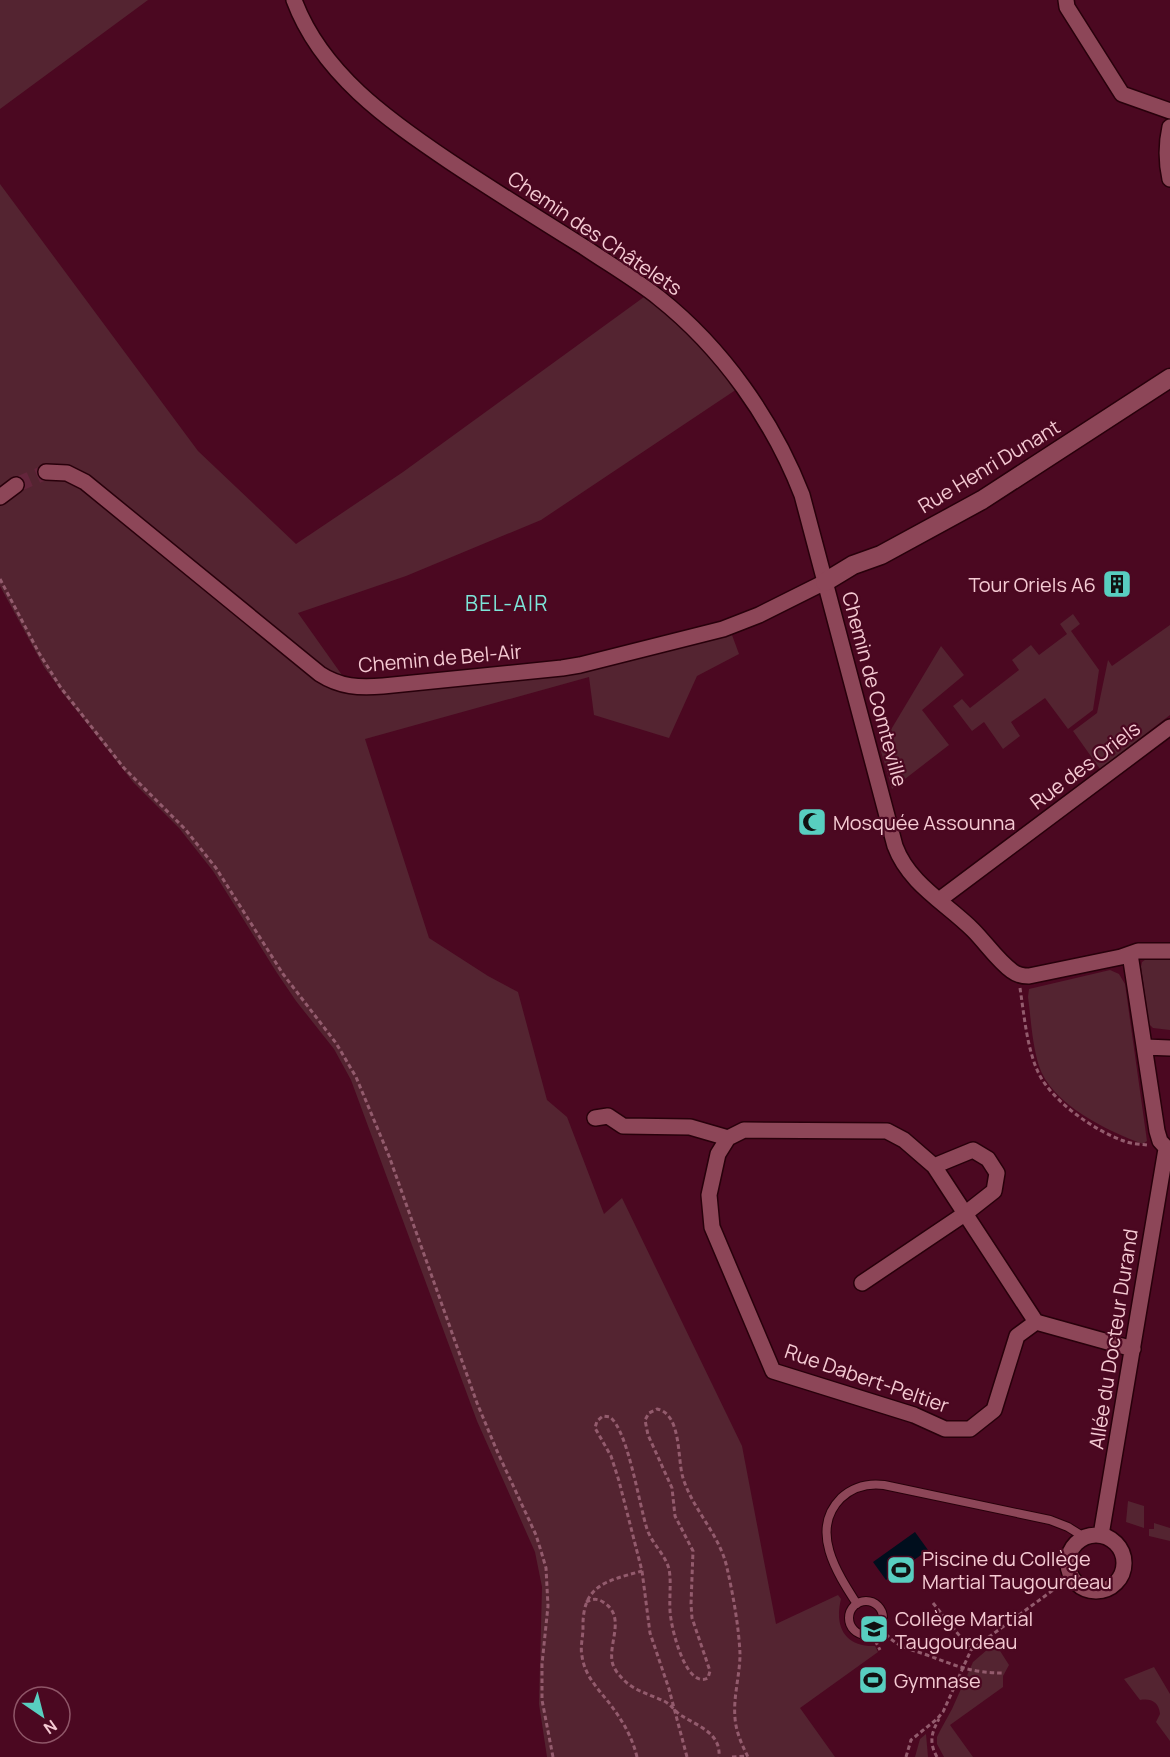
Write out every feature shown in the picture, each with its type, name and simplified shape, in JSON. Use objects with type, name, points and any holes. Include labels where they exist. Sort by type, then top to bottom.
[{"type":"street","name":"Chemin des Châtelets","points":[[294,0],[307,28],[325,54],[347,80],[377,109],[423,144],[657,296],[708,344],[749,395],[791,470],[807,513],[825,582]]},
{"type":"street","points":[[1066,0],[1067,7],[1122,94],[1170,111]]},
{"type":"street","points":[[1170,127],[1167,166],[1170,179]]},
{"type":"street","name":"Rue Henri Dunant","points":[[825,582],[853,565],[881,555],[982,500],[1170,378]]},
{"type":"street","name":"Chemin de Bel-Air","points":[[46,472],[67,473],[85,482],[320,674],[339,684],[354,687],[376,687],[562,668],[591,662],[723,628],[759,615],[825,582]]},
{"type":"street","points":[[0,497],[16,485]]},
{"type":"street","name":"Chemin de Comteville","points":[[825,582],[897,853],[912,876],[971,928],[1006,966],[1018,975]]},
{"type":"street","name":"Rue des Oriels","points":[[939,900],[1170,727]]},
{"type":"street","points":[[1018,975],[1029,975],[1138,951],[1170,951]]},
{"type":"street","points":[[1130,954],[1157,1131],[1168,1150]]},
{"type":"street","points":[[1145,1047],[1170,1048]]},
{"type":"street","points":[[596,1118],[608,1116],[623,1126],[690,1127],[728,1138],[744,1130],[887,1131],[904,1140],[934,1166],[1036,1322],[1134,1349]]},
{"type":"street","name":"Rue Dabert-Peltier","points":[[728,1138],[718,1154],[709,1195],[712,1227],[773,1371],[914,1415],[945,1429],[970,1429],[994,1410],[1017,1336],[1036,1322]]},
{"type":"street","points":[[862,1282],[966,1214],[994,1191],[997,1173],[988,1159],[973,1150],[934,1166]]},
{"type":"street","name":"Allée du Docteur Durand","points":[[1101,1535],[1168,1150]]},
{"type":"street","points":[[1101,1535],[1117,1545],[1122,1553],[1123,1571],[1119,1580],[1112,1586],[1094,1591],[1085,1589],[1071,1577],[1068,1570],[1069,1554],[1072,1547],[1084,1537],[1101,1535]]},
{"type":"lane","points":[[857,1604],[829,1550],[825,1530],[831,1513],[840,1500],[853,1490],[866,1485],[884,1485],[1050,1520],[1084,1537]]},
{"type":"lane","points":[[867,1601],[877,1605],[883,1612],[881,1628],[872,1634],[862,1635],[851,1626],[849,1616],[857,1604],[867,1601]]},
{"type":"path","points":[[0,579],[39,653],[61,688],[117,759],[185,829],[216,868],[273,958],[304,1003],[336,1043],[356,1077],[389,1156],[477,1403],[536,1535],[546,1568],[548,1606],[542,1664],[542,1700],[553,1757]]},
{"type":"path","points":[[1018,975],[1026,1030],[1039,1074],[1057,1099],[1090,1124],[1125,1142],[1168,1150]]},
{"type":"path","points":[[687,1757],[667,1681],[650,1634],[642,1571],[611,1456],[596,1428],[597,1421],[603,1416],[610,1416],[617,1425],[633,1472],[647,1528],[667,1563],[671,1620],[679,1649],[693,1675],[700,1680],[706,1679],[710,1671],[692,1618],[693,1551],[675,1516],[672,1488],[645,1426],[646,1416],[657,1409],[665,1412],[672,1421],[678,1440],[683,1478],[698,1512],[718,1543],[727,1567],[739,1645],[734,1718],[736,1729],[748,1757],[732,1757]]},
{"type":"path","points":[[637,1757],[625,1726],[592,1682],[581,1655],[583,1608],[592,1591],[600,1585],[642,1571]]},
{"type":"path","points":[[937,1757],[931,1745],[931,1737],[971,1650],[1071,1577]]},
{"type":"path","points":[[586,1602],[591,1599],[599,1600],[614,1614],[612,1662],[620,1677],[640,1692],[667,1702],[682,1716],[702,1726],[711,1734],[718,1746],[719,1757]]},
{"type":"path","points":[[933,1603],[971,1650]]},
{"type":"path","points":[[881,1628],[902,1647],[961,1669],[1004,1673]]},
{"type":"path","points":[[872,1634],[880,1650]]},
{"type":"path","points":[[906,1757],[911,1740],[943,1712]]},
{"type":"shaded area","points":[[0,0],[148,0],[0,109]]},
{"type":"shaded area","points":[[0,184],[198,451],[296,544],[403,472],[655,289],[746,383],[541,520],[406,576],[298,613],[354,692],[584,667],[732,635],[739,654],[697,676],[669,738],[594,715],[589,677],[365,739],[429,938],[488,976],[518,992],[547,1100],[567,1117],[604,1214],[622,1198],[742,1446],[776,1624],[838,1595],[841,1599],[839,1618],[844,1633],[856,1643],[875,1646],[878,1652],[800,1708],[835,1757],[547,1757],[539,1704],[542,1587],[535,1552],[477,1421],[351,1080],[334,1049],[296,1001],[213,871],[179,828],[133,782],[44,667],[0,586]]},
{"type":"shaded area","points":[[1073,614],[1080,624],[1071,631],[1099,670],[1093,710],[1068,729],[1045,698],[1011,722],[1020,736],[1003,749],[984,722],[972,731],[953,706],[962,699],[970,708],[1019,670],[1012,660],[1031,645],[1039,655],[1067,634],[1060,624]]},
{"type":"shaded area","points":[[1170,625],[1170,715],[1100,769],[1073,731],[1097,713],[1108,660],[1112,666]]},
{"type":"shaded area","points":[[941,646],[964,675],[922,710],[949,745],[892,789],[880,748]]},
{"type":"shaded area","points":[[1149,957],[1170,960],[1170,1030],[1153,1028],[1149,1024],[1141,967],[1142,962]]},
{"type":"shaded area","points":[[1110,970],[1119,974],[1125,984],[1147,1141],[1143,1144],[1098,1124],[1068,1104],[1046,1080],[1039,1066],[1035,1049],[1029,989]]},
{"type":"shaded area","points":[[1128,1501],[1144,1506],[1144,1528],[1126,1522]]},
{"type":"shaded area","points":[[1154,1523],[1170,1528],[1170,1541],[1149,1536],[1149,1529],[1154,1529]]},
{"type":"shaded area","points":[[995,1643],[1009,1665],[1003,1676],[1003,1687],[950,1725],[973,1757],[944,1757],[937,1744],[937,1737],[973,1662]]},
{"type":"shaded area","points":[[1154,1667],[1170,1694],[1170,1741],[1156,1722],[1160,1714],[1156,1704],[1151,1700],[1140,1700],[1124,1679]]},
{"type":"shaded area","points":[[926,1734],[928,1757],[915,1757],[920,1739]]},
{"type":"water","points":[[915,1532],[928,1550],[886,1580],[873,1562]]},
{"type":"tunnel","points":[[16,485],[46,472]]},
{"type":"place","name":"Tour Oriels A6","points":[[1117,584]]},
{"type":"place","name":"Mosquée Assounna","points":[[812,822]]},
{"type":"place","name":"Piscine du Collège Martial Taugourdeau","points":[[901,1570]]},
{"type":"place","name":"Collège Martial Taugourdeau","points":[[874,1629]]},
{"type":"place","name":"Gymnase","points":[[873,1680]]},
{"type":"district","name":"BEL-AIR","points":[[507,603]]}]
